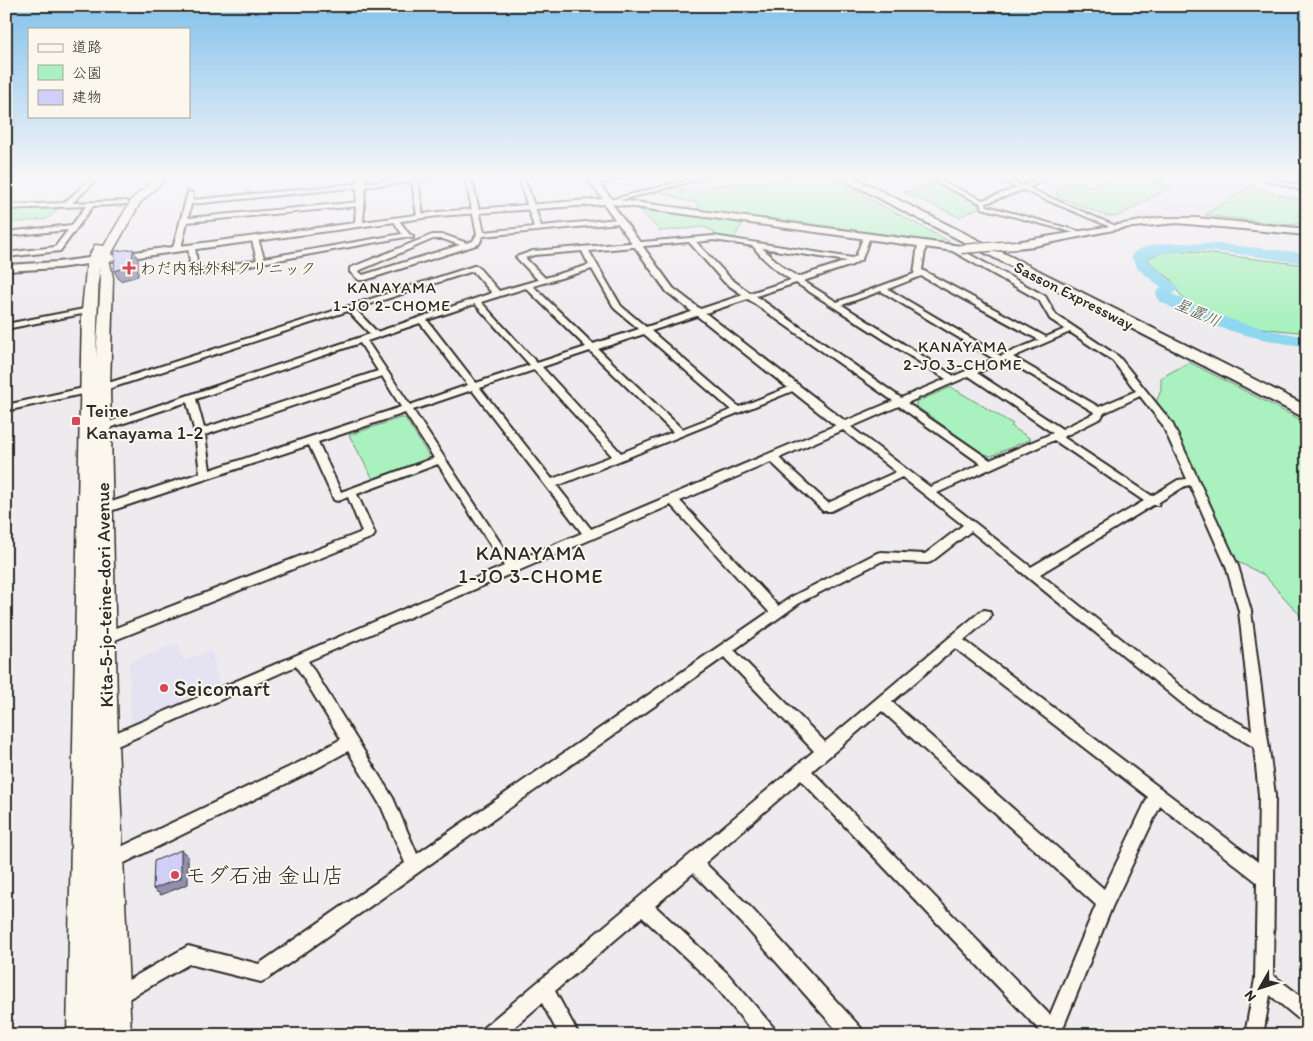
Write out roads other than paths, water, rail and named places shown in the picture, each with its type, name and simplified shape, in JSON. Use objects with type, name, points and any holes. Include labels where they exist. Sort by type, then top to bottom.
[{"type":"highway","name":"Kita-5-jo-teine-dori Avenue","points":[[111,225],[98,259],[89,310],[95,389],[103,427],[108,861],[115,997],[115,1035]]},
{"type":"highway","name":"Kita-5-jo-teine-dori Avenue","points":[[98,259],[121,225]]},
{"type":"highway","name":"Sasson Expressway","points":[[940,225],[1278,393],[1307,402]]},
{"type":"highway","name":"Sasson Expressway","points":[[949,225],[1278,393],[1307,412]]},
{"type":"highway","name":"Kita-5-jo-teine-dori Avenue","points":[[83,1035],[95,389],[107,278],[98,259]]},
{"type":"street","points":[[177,248],[184,225]]},
{"type":"street","points":[[6,268],[34,267],[354,225]]},
{"type":"street","points":[[399,225],[406,235],[419,242]]},
{"type":"street","points":[[467,245],[438,237],[419,242],[354,270],[362,278],[467,245],[476,242],[481,234],[479,225]]},
{"type":"street","points":[[537,225],[538,229]]},
{"type":"street","points":[[481,234],[583,225]]},
{"type":"street","points":[[622,225],[670,290],[697,313],[971,524],[1194,705],[1261,744]]},
{"type":"street","points":[[782,225],[957,249],[1045,243],[1131,225]]},
{"type":"street","points":[[1050,225],[1085,234]]},
{"type":"street","points":[[1109,225],[1115,227]]},
{"type":"street","points":[[1217,225],[1307,232]]},
{"type":"street","points":[[6,234],[73,226]]},
{"type":"street","points":[[6,255],[57,249],[73,226]]},
{"type":"street","points":[[190,247],[195,273],[406,235]]},
{"type":"street","points":[[103,509],[854,260],[858,257],[866,236]]},
{"type":"street","points":[[543,280],[520,257],[533,253],[714,238],[854,260]]},
{"type":"street","points":[[254,239],[261,261]]},
{"type":"street","points":[[692,240],[728,280],[988,464]]},
{"type":"street","points":[[836,304],[918,275],[922,244]]},
{"type":"street","points":[[756,245],[781,270],[954,380]]},
{"type":"street","points":[[584,249],[618,307],[737,410]]},
{"type":"street","points":[[957,249],[1042,298],[1053,317],[1116,359],[1167,423],[1232,566],[1245,611],[1268,795],[1264,979],[1254,1035]]},
{"type":"street","points":[[103,427],[374,334],[497,294],[593,266]]},
{"type":"street","points":[[6,408],[95,389],[474,268],[497,294]]},
{"type":"street","points":[[918,271],[1046,340]]},
{"type":"street","points":[[527,285],[680,433]]},
{"type":"street","points":[[881,288],[1099,411]]},
{"type":"street","points":[[476,301],[619,457]]},
{"type":"street","points":[[350,308],[374,334]]},
{"type":"street","points":[[6,327],[89,310]]},
{"type":"street","points":[[422,319],[590,536]]},
{"type":"street","points":[[106,744],[299,658],[590,536],[1071,330]]},
{"type":"street","points":[[362,339],[511,568]]},
{"type":"street","points":[[200,433],[385,372]]},
{"type":"street","points":[[971,373],[1154,502]]},
{"type":"street","points":[[551,484],[795,388]]},
{"type":"street","points":[[929,492],[988,464],[1059,435],[1098,416],[1099,411],[1142,392]]},
{"type":"street","points":[[190,397],[200,433],[206,476]]},
{"type":"street","points":[[312,440],[338,497],[441,458]]},
{"type":"street","points":[[773,458],[826,508],[904,472]]},
{"type":"street","points":[[1031,573],[1154,502],[1182,483],[1194,481]]},
{"type":"street","points":[[105,638],[369,534],[351,492]]},
{"type":"street","points":[[673,500],[777,613]]},
{"type":"street","points":[[115,997],[188,955],[262,973],[797,599],[881,556],[927,559],[971,524]]},
{"type":"street","points":[[490,1035],[985,614]]},
{"type":"street","points":[[955,640],[1266,878]]},
{"type":"street","points":[[725,650],[824,751]]},
{"type":"street","points":[[299,658],[388,803],[414,866]]},
{"type":"street","points":[[882,702],[1106,902]]},
{"type":"street","points":[[108,861],[305,767],[350,742]]},
{"type":"street","points":[[802,770],[1054,1033],[1106,902],[1157,796]]},
{"type":"street","points":[[693,862],[747,916],[854,1035]]},
{"type":"street","points":[[642,906],[721,978],[767,1035]]},
{"type":"street","points":[[1264,979],[1307,1013]]},
{"type":"street","points":[[544,990],[570,1035]]},
{"type":"waterway","name":"星置川","points":[[1307,258],[1196,247],[1174,247],[1155,250],[1139,256],[1143,266],[1170,288],[1164,293],[1164,296],[1181,306],[1233,327],[1307,342]]},
{"type":"place","name":"わだ内科外科クリニック","points":[[129,268]]},
{"type":"place","name":"Teine Kanayama 1-2","points":[[76,421]]},
{"type":"place","name":"Seicomart","points":[[164,688]]},
{"type":"place","name":"モダ石油 金山店","points":[[175,875]]},
{"type":"district","name":"KANAYAMA 1-JO 2-CHOME","points":[[392,296]]},
{"type":"district","name":"KANAYAMA 2-JO 3-CHOME","points":[[963,355]]},
{"type":"district","name":"KANAYAMA 1-JO 3-CHOME","points":[[531,564]]}]
